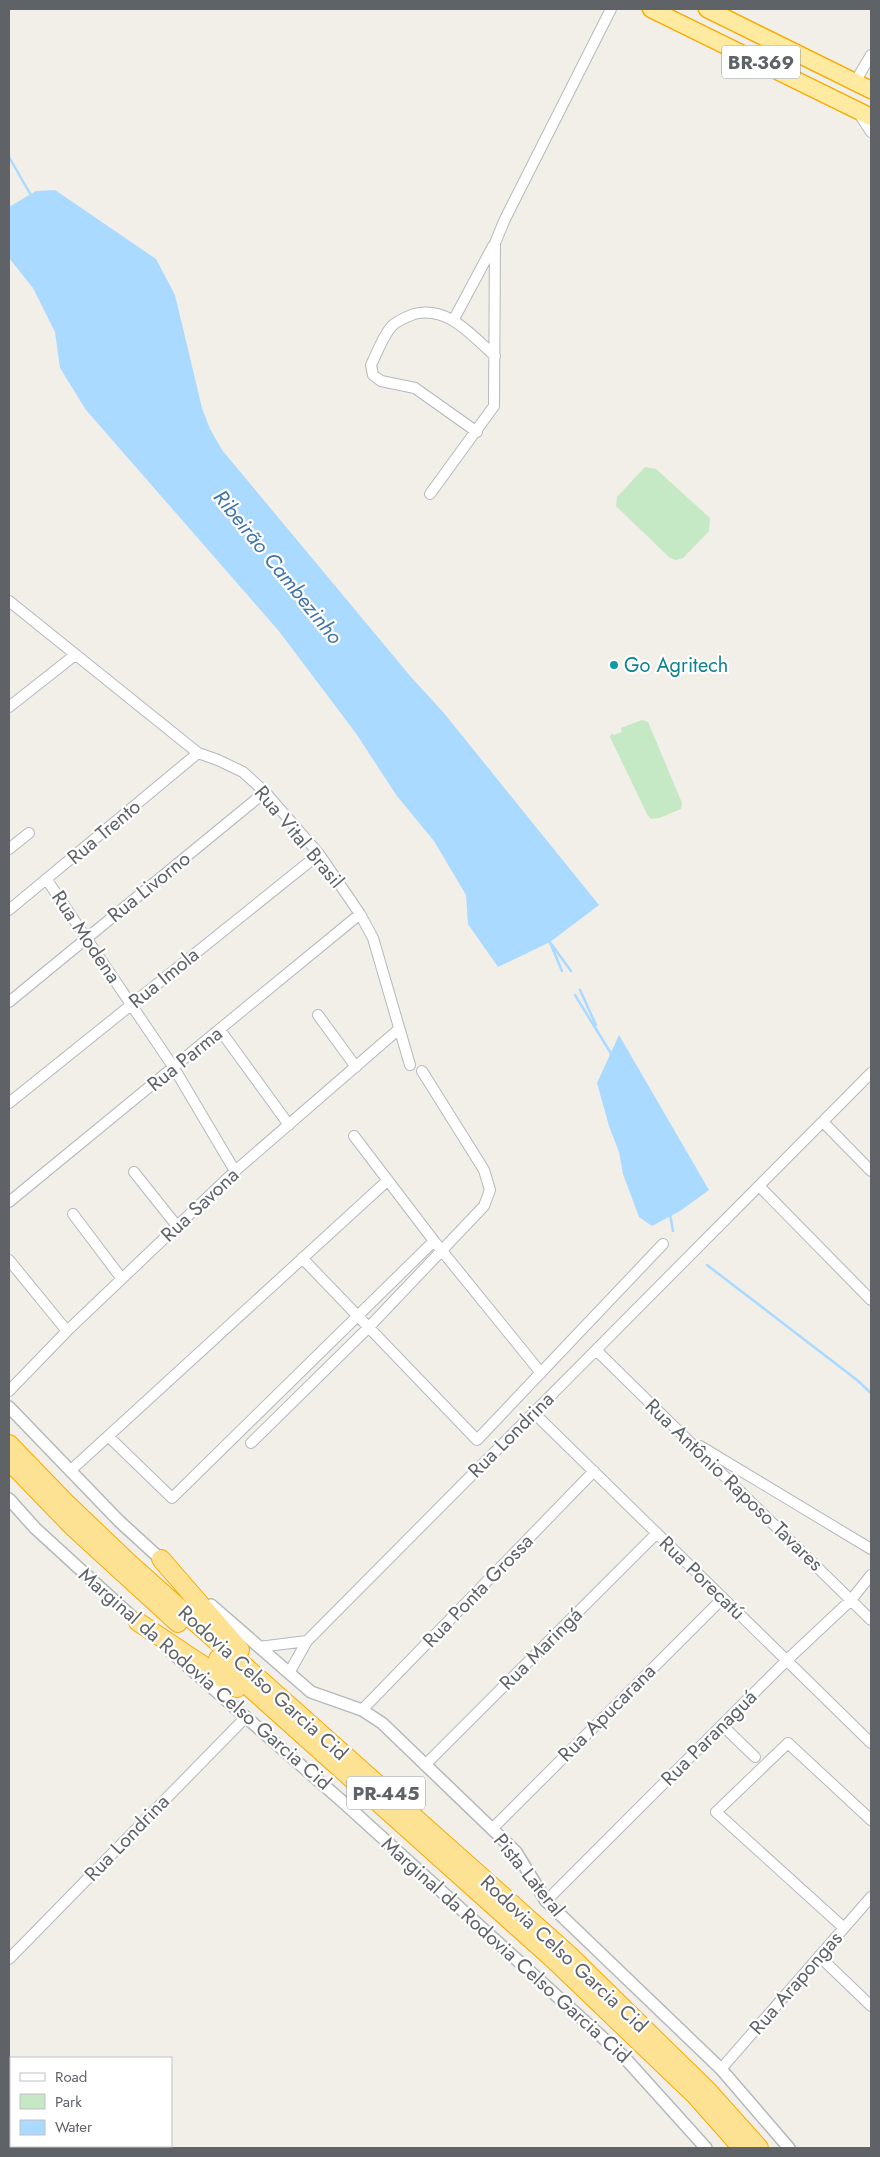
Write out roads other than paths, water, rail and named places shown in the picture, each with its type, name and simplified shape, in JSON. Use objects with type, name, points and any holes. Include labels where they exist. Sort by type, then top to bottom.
[{"type":"highway","name":"BR-369","points":[[651,9],[871,117]]},
{"type":"highway","name":"BR-369","points":[[708,9],[727,13],[871,90]]},
{"type":"highway","name":"Rodovia Celso Garcia Cid","points":[[9,1444],[116,1551],[288,1714],[553,1959],[696,2096],[742,2148]]},
{"type":"highway","name":"Rodovia Celso Garcia Cid","points":[[9,1461],[72,1526],[122,1573],[568,1954],[701,2084],[759,2148]]},
{"type":"highway","points":[[161,1559],[288,1714]]},
{"type":"highway","points":[[138,1622],[288,1714]]},
{"type":"street","points":[[454,319],[495,243],[505,219],[611,9]]},
{"type":"street","points":[[855,82],[871,55]]},
{"type":"street","points":[[856,109],[871,132]]},
{"type":"street","points":[[430,494],[494,406],[495,243]]},
{"type":"street","points":[[476,432],[416,388],[381,381],[373,375],[370,365],[392,326],[407,316],[419,313],[436,313],[454,319],[495,356]]},
{"type":"street","name":"Rua Vital Brasil","points":[[9,601],[198,753],[243,772],[266,792],[319,854],[360,914],[373,938],[410,1065]]},
{"type":"street","points":[[9,707],[75,655]]},
{"type":"street","name":"Rua Trento","points":[[9,910],[198,753]]},
{"type":"street","name":"Rua Livorno","points":[[9,1002],[266,792]]},
{"type":"street","points":[[9,849],[29,833]]},
{"type":"street","name":"Rua Imola","points":[[9,1103],[319,854]]},
{"type":"street","name":"Rua Modena","points":[[47,880],[174,1068],[235,1171]]},
{"type":"street","name":"Rua Parma","points":[[9,1202],[360,914]]},
{"type":"street","points":[[318,1016],[356,1067]]},
{"type":"street","name":"Rua Savona","points":[[9,1391],[67,1331],[235,1171],[399,1029]]},
{"type":"street","points":[[220,1030],[288,1125]]},
{"type":"street","points":[[251,1443],[369,1327],[484,1206],[490,1190],[484,1170],[422,1071]]},
{"type":"street","name":"Rua Londrina","points":[[289,1673],[307,1640],[871,1073]]},
{"type":"street","points":[[823,1122],[871,1171]]},
{"type":"street","points":[[354,1136],[434,1241],[541,1373]]},
{"type":"street","points":[[134,1172],[177,1226]]},
{"type":"street","points":[[70,1471],[387,1181]]},
{"type":"street","points":[[759,1186],[871,1300]]},
{"type":"street","points":[[72,1214],[122,1279]]},
{"type":"street","points":[[108,1436],[172,1498],[434,1241]]},
{"type":"street","points":[[302,1258],[477,1440],[663,1244]]},
{"type":"street","points":[[9,1260],[67,1331]]},
{"type":"street","name":"Rua Antônio Raposo Tavares","points":[[596,1350],[871,1620]]},
{"type":"street","points":[[9,1407],[70,1471],[161,1559],[258,1648],[289,1673]]},
{"type":"street","name":"Rua Porecatú","points":[[534,1412],[871,1743]]},
{"type":"street","points":[[684,1436],[871,1549]]},
{"type":"street","name":"Rua Ponta Grossa","points":[[362,1710],[594,1471]]},
{"type":"street","name":"Marginal da Rodovia Celso Garcia Cid","points":[[9,1499],[35,1528],[138,1622],[403,1855],[624,2057],[706,2148]]},
{"type":"street","name":"Rua Maringá","points":[[425,1764],[657,1533]]},
{"type":"street","name":"Rua Paranaguá","points":[[546,1901],[786,1660],[851,1600],[871,1575]]},
{"type":"street","name":"Rua Apucarana","points":[[492,1829],[723,1598]]},
{"type":"street","points":[[258,1648],[307,1640]]},
{"type":"street","name":"Pista Lateral","points":[[289,1673],[311,1692],[362,1710],[382,1723],[516,1852],[546,1901],[721,2069],[789,2148]]},
{"type":"street","name":"Rua Londrina","points":[[9,1959],[246,1717]]},
{"type":"street","points":[[722,1725],[755,1756]]},
{"type":"street","points":[[844,1928],[716,1812],[788,1742],[871,1820]]},
{"type":"street","name":"Rua Arapongas","points":[[721,2069],[871,1897]]},
{"type":"street","points":[[819,1956],[871,2006]]},
{"type":"water","points":[[55,190],[156,259],[175,295],[202,408],[210,429],[222,450],[411,677],[443,712],[599,905],[550,942],[498,967],[468,924],[466,895],[434,841],[397,796],[355,732],[278,630],[86,410],[60,368],[55,332],[33,288],[9,258],[9,207],[36,191]]},
{"type":"water","points":[[619,1035],[709,1190],[680,1211],[652,1226],[639,1217],[623,1174],[619,1152],[609,1126],[597,1083]]},
{"type":"waterway","name":"Ribeirão Cambezinho","points":[[9,157],[32,197]]},
{"type":"waterway","name":"Ribeirão Cambezinho","points":[[549,940],[562,971]]},
{"type":"waterway","points":[[552,945],[571,971]]},
{"type":"waterway","points":[[580,990],[596,1025]]},
{"type":"waterway","name":"Ribeirão Cambezinho","points":[[575,995],[612,1055]]},
{"type":"waterway","name":"Ribeirão Cambezinho","points":[[670,1214],[673,1231]]},
{"type":"waterway","name":"Ribeirão Cambezinho","points":[[707,1265],[857,1380],[871,1393]]},
{"type":"place","name":"Go Agritech","points":[[614,665]]}]
